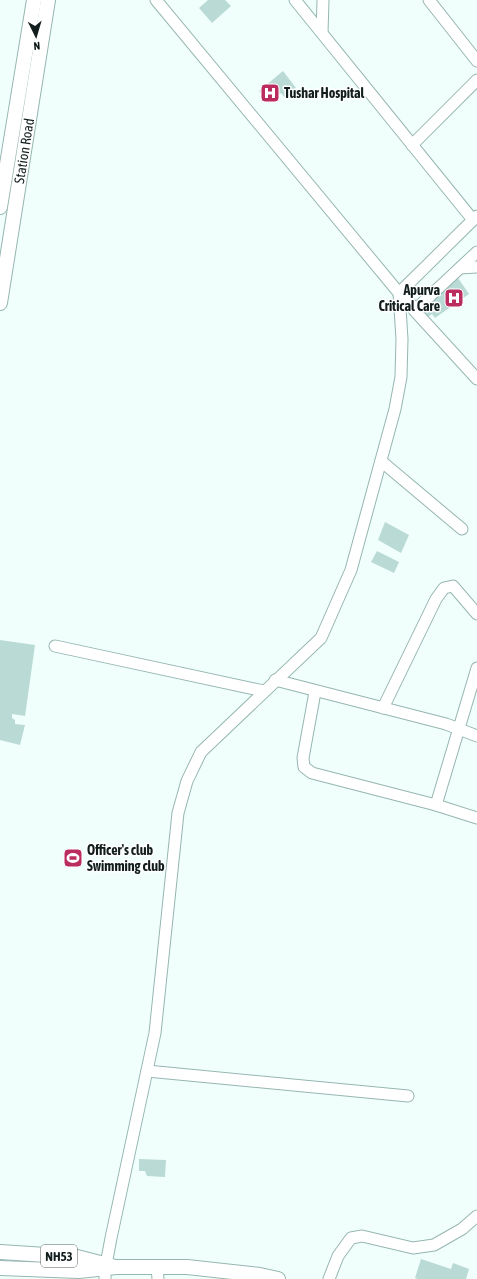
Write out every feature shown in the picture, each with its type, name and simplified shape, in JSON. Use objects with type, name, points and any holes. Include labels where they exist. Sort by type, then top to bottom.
[{"type":"main road","name":"Station Road","points":[[0,207],[34,0]]},
{"type":"main road","name":"Station Road","points":[[0,303],[48,0]]},
{"type":"main road","name":"NH53","points":[[0,1252],[77,1257],[108,1270]]},
{"type":"main road","name":"NH53","points":[[0,1268],[79,1271],[108,1270]]},
{"type":"main road","points":[[108,1270],[278,1279]]},
{"type":"street","points":[[156,0],[399,293],[416,309],[414,310],[477,379]]},
{"type":"street","points":[[108,1270],[155,1033],[178,813],[187,781],[201,752],[275,680],[321,638],[350,570],[395,409],[401,377],[402,338],[399,293],[475,218],[412,145],[295,0]]},
{"type":"street","points":[[322,34],[323,0]]},
{"type":"street","points":[[429,0],[477,61]]},
{"type":"street","points":[[412,145],[477,80]]},
{"type":"street","points":[[416,309],[477,252]]},
{"type":"street","points":[[460,268],[477,267]]},
{"type":"street","points":[[381,461],[462,529]]},
{"type":"street","points":[[383,708],[436,599],[444,588],[453,586],[477,614]]},
{"type":"street","points":[[54,646],[264,691]]},
{"type":"street","points":[[436,805],[477,668]]},
{"type":"street","points":[[275,680],[315,692],[383,708],[458,729],[477,736]]},
{"type":"street","points":[[315,692],[303,758],[304,767],[307,770],[436,805],[477,818]]},
{"type":"street","points":[[147,1071],[408,1096]]},
{"type":"street","points":[[328,1279],[338,1256],[351,1238],[362,1236],[413,1248],[434,1245],[462,1230],[477,1216]]},
{"type":"building","points":[[208,0],[225,0],[231,6],[212,23],[199,8]]},
{"type":"building","points":[[283,71],[296,88],[285,98],[281,93],[269,103],[259,91]]},
{"type":"building","points":[[458,278],[469,294],[435,318],[432,314],[428,317],[420,306]]},
{"type":"building","points":[[385,522],[409,535],[401,553],[378,540]]},
{"type":"building","points":[[377,551],[399,562],[394,573],[371,562]]},
{"type":"building","points":[[0,640],[35,645],[25,716],[12,714],[15,724],[25,725],[20,745],[0,740]]},
{"type":"building","points":[[139,1159],[166,1160],[165,1177],[147,1176],[145,1171],[139,1171]]},
{"type":"building","points":[[421,1259],[451,1269],[453,1263],[469,1269],[466,1279],[415,1278]]},
{"type":"place","name":"Tushar Hospital","points":[[270,93]]},
{"type":"place","name":"Apurva Critical Care","points":[[454,298]]},
{"type":"place","name":"Officer's club Swimming club","points":[[73,858]]}]
